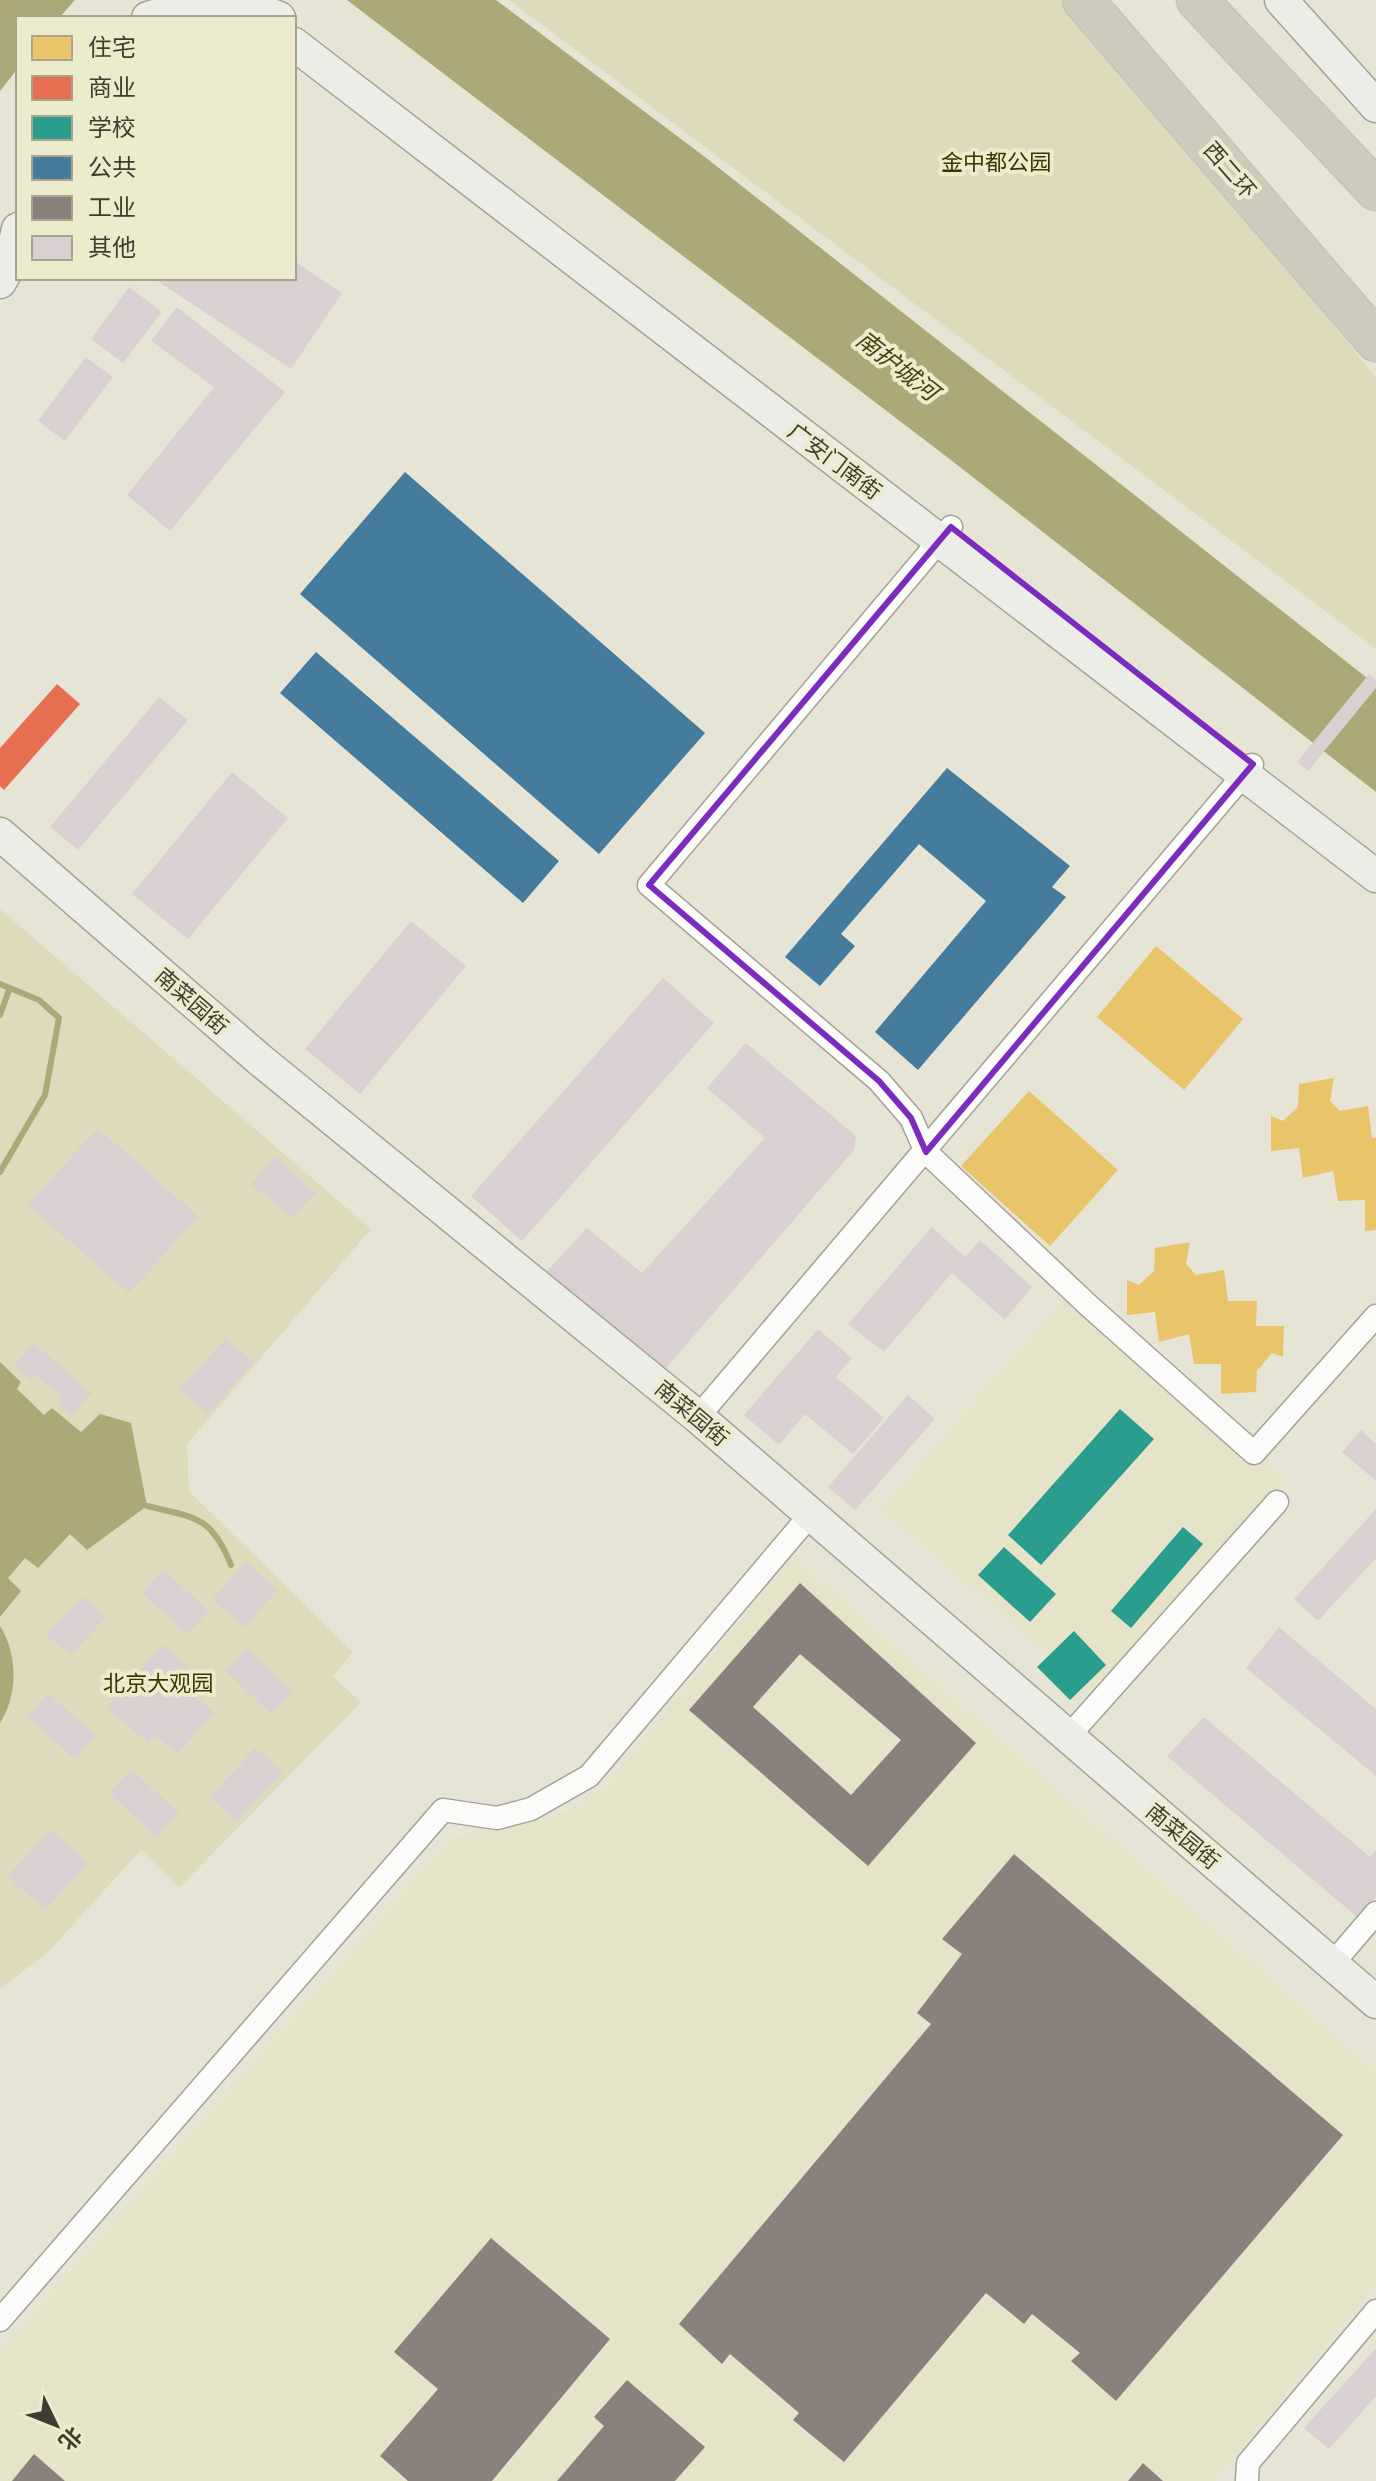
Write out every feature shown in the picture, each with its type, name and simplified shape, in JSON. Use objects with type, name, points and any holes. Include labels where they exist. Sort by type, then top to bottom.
[{"type":"highway","name":"西二环","points":[[1083,0],[1376,341]]},
{"type":"highway","points":[[1197,0],[1376,190]]},
{"type":"street","points":[[1281,0],[1376,106]]},
{"type":"street","points":[[163,16],[246,6],[274,16]]},
{"type":"street","points":[[185,13],[213,16]]},
{"type":"street","name":"广安门南街","points":[[296,29],[1248,769],[1376,876]]},
{"type":"street","name":"广安门南街","points":[[296,46],[946,534]]},
{"type":"street","points":[[0,282],[10,264],[16,238]]},
{"type":"street","points":[[0,303],[16,277]]},
{"type":"street","points":[[946,534],[649,885],[879,1081],[911,1118],[926,1152],[1088,1305],[1254,1453],[1376,1316]]},
{"type":"street","points":[[698,1417],[1248,769]]},
{"type":"street","name":"广安门南街","points":[[1248,769],[1376,858]]},
{"type":"street","name":"南菜园街","points":[[0,834],[259,1059],[698,1417],[1376,2002]]},
{"type":"street","points":[[1067,1738],[1277,1502]]},
{"type":"street","points":[[0,2320],[443,1810],[497,1818],[531,1809],[589,1776],[811,1514]]},
{"type":"street","points":[[1333,1963],[1376,1913]]},
{"type":"street","points":[[1247,2481],[1248,2463],[1376,2311]]},
{"type":"highlighted area","points":[[951,527],[1253,764],[926,1152],[911,1118],[879,1081],[649,885]]},
{"type":"shaded area","points":[[1071,1290],[1287,1479],[1096,1698],[880,1509]]},
{"type":"shaded area","points":[[794,1556],[1376,2072],[1376,2285],[1214,2481],[0,2481],[0,2350],[451,1838],[527,1823],[570,1810],[606,1786]]},
{"type":"green space","name":"金中都公园","points":[[509,0],[1075,0],[1376,378],[1376,649]]},
{"type":"green space","name":"北京大观园","points":[[0,909],[371,1229],[187,1444],[189,1491],[353,1652],[333,1677],[361,1702],[179,1888],[141,1850],[49,1951],[0,1989]]},
{"type":"water","points":[[0,0],[75,0],[61,16],[16,16],[16,71],[0,91]]},
{"type":"water","name":"南护城河","points":[[347,0],[496,0],[705,157],[1376,685],[1376,792],[947,457]]},
{"type":"water","points":[[0,1362],[21,1382],[17,1389],[44,1415],[52,1408],[81,1432],[100,1414],[131,1423],[147,1506],[87,1550],[70,1534],[38,1568],[25,1558],[8,1578],[21,1591],[0,1617]]},
{"type":"water","points":[[0,1626],[10,1649],[14,1674],[10,1700],[0,1723]]},
{"type":"building: 住宅","points":[[1156,946],[1243,1019],[1184,1090],[1097,1017]]},
{"type":"building: 住宅","points":[[1334,1078],[1330,1101],[1340,1111],[1368,1106],[1372,1138],[1376,1138],[1376,1230],[1365,1231],[1365,1200],[1338,1201],[1333,1171],[1303,1178],[1299,1148],[1271,1151],[1271,1116],[1283,1121],[1298,1107],[1299,1084]]},
{"type":"building: 住宅","points":[[1029,1091],[1118,1170],[1050,1246],[961,1166]]},
{"type":"building: 住宅","points":[[1190,1242],[1186,1264],[1196,1275],[1224,1270],[1228,1301],[1257,1301],[1256,1326],[1284,1326],[1283,1357],[1272,1353],[1257,1371],[1256,1392],[1221,1394],[1221,1364],[1194,1364],[1189,1334],[1159,1342],[1155,1312],[1127,1315],[1127,1280],[1139,1285],[1154,1271],[1155,1248]]},
{"type":"building: 商业","points":[[57,684],[80,704],[4,790],[0,786],[0,748]]},
{"type":"building: 学校","points":[[1120,1409],[1154,1439],[1041,1565],[1008,1535]]},
{"type":"building: 学校","points":[[1183,1527],[1203,1544],[1131,1628],[1111,1611]]},
{"type":"building: 学校","points":[[1004,1547],[1056,1594],[1030,1622],[978,1575]]},
{"type":"building: 学校","points":[[1074,1631],[1106,1665],[1070,1700],[1037,1667]]},
{"type":"building: 公共","points":[[405,472],[705,733],[599,854],[300,594]]},
{"type":"building: 公共","points":[[316,652],[559,861],[523,903],[280,693]]},
{"type":"building: 公共","points":[[947,768],[1070,866],[1052,887],[1066,897],[918,1070],[875,1032],[986,901],[919,844],[841,934],[855,946],[820,986],[785,957]]},
{"type":"building: 工业","points":[[800,1583],[976,1743],[868,1866],[689,1710]],"holes":[[[800,1654],[901,1740],[851,1795],[753,1707]]]},
{"type":"building: 工业","points":[[1014,1854],[1343,2135],[1116,2401],[1071,2361],[1080,2353],[1032,2314],[1024,2324],[986,2293],[844,2462],[793,2420],[799,2413],[730,2354],[722,2364],[679,2324],[931,2024],[917,2013],[962,1954],[942,1939]]},
{"type":"building: 工业","points":[[491,2238],[610,2339],[492,2481],[408,2481],[380,2456],[438,2389],[394,2352]]},
{"type":"building: 工业","points":[[627,2380],[705,2447],[675,2481],[557,2481],[604,2426],[594,2417]]},
{"type":"building: 工业","points":[[34,2454],[65,2481],[12,2481]]},
{"type":"building: 工业","points":[[1143,2463],[1163,2481],[1128,2481]]},
{"type":"building: 其他","points":[[296,262],[342,293],[291,369],[156,280],[296,280]]},
{"type":"building: 其他","points":[[129,287],[162,312],[123,363],[91,339]]},
{"type":"building: 其他","points":[[177,307],[285,392],[170,531],[127,495],[214,387],[151,341]]},
{"type":"building: 其他","points":[[86,357],[113,377],[65,441],[38,421]]},
{"type":"building: 其他","points":[[1369,674],[1376,680],[1376,688],[1308,771],[1297,762]]},
{"type":"building: 其他","points":[[159,697],[188,720],[78,850],[50,827]]},
{"type":"building: 其他","points":[[232,772],[288,818],[188,939],[132,894]]},
{"type":"building: 其他","points":[[411,921],[466,966],[360,1094],[305,1049]]},
{"type":"building: 其他","points":[[663,978],[714,1023],[522,1241],[471,1196]]},
{"type":"building: 其他","points":[[746,1043],[856,1136],[854,1150],[661,1374],[546,1272],[587,1228],[642,1273],[765,1138],[707,1088]]},
{"type":"building: 其他","points":[[98,1128],[199,1217],[129,1293],[27,1205]]},
{"type":"building: 其他","points":[[274,1157],[316,1193],[292,1218],[251,1184]]},
{"type":"building: 其他","points":[[932,1227],[965,1257],[980,1240],[1032,1287],[1005,1320],[952,1273],[884,1352],[848,1324]]},
{"type":"building: 其他","points":[[818,1329],[852,1358],[836,1377],[884,1418],[853,1454],[805,1414],[779,1445],[744,1415]]},
{"type":"building: 其他","points":[[226,1338],[254,1362],[208,1414],[179,1389]]},
{"type":"building: 其他","points":[[34,1343],[92,1393],[71,1416],[56,1403],[62,1397],[35,1375],[30,1380],[14,1365]]},
{"type":"building: 其他","points":[[908,1395],[935,1419],[855,1510],[828,1487]]},
{"type":"building: 其他","points":[[1361,1430],[1376,1444],[1376,1481],[1342,1452]]},
{"type":"building: 其他","points":[[1376,1509],[1376,1558],[1318,1621],[1294,1599]]},
{"type":"building: 其他","points":[[246,1562],[277,1590],[245,1627],[212,1600]]},
{"type":"building: 其他","points":[[163,1569],[209,1611],[186,1635],[142,1593]]},
{"type":"building: 其他","points":[[83,1597],[106,1617],[71,1655],[46,1635]]},
{"type":"building: 其他","points":[[1279,1627],[1376,1709],[1376,1776],[1246,1668]]},
{"type":"building: 其他","points":[[163,1645],[204,1681],[193,1694],[215,1714],[177,1754],[155,1735],[148,1743],[107,1707]]},
{"type":"building: 其他","points":[[246,1648],[293,1691],[271,1714],[225,1670]]},
{"type":"building: 其他","points":[[48,1693],[96,1736],[75,1759],[27,1717]]},
{"type":"building: 其他","points":[[1204,1717],[1370,1857],[1376,1850],[1376,1897],[1358,1918],[1167,1756]]},
{"type":"building: 其他","points":[[255,1748],[283,1772],[237,1822],[210,1797]]},
{"type":"building: 其他","points":[[131,1769],[179,1813],[157,1838],[109,1793]]},
{"type":"building: 其他","points":[[51,1830],[89,1863],[45,1910],[7,1876]]},
{"type":"building: 其他","points":[[1376,2348],[1376,2396],[1329,2449],[1304,2428]]},
{"type":"waterway","points":[[0,984],[39,1000],[59,1018],[45,1095],[0,1172]]},
{"type":"waterway","points":[[0,1015],[9,990]]},
{"type":"waterway","points":[[147,1506],[200,1521],[216,1536],[231,1565]]}]
